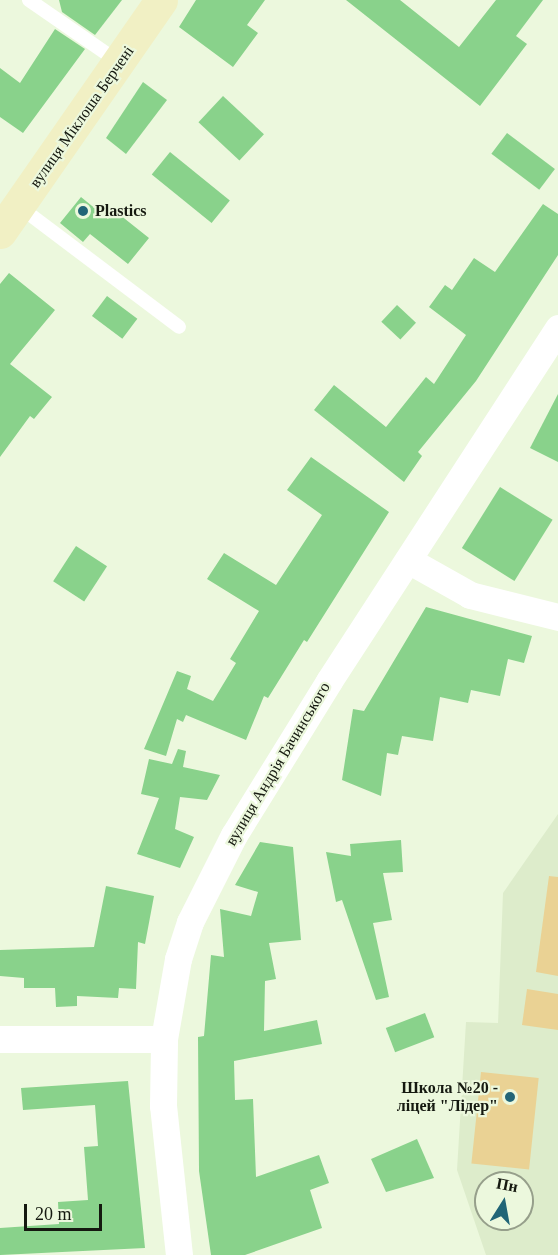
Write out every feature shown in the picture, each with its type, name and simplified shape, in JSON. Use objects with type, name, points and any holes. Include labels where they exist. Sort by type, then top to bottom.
[{"type":"street","name":"вулиця Міклоша Берчені","points":[[0,232],[121,63],[161,0]]},
{"type":"street","name":"вулиця Андрія Бачинського","points":[[179,1255],[163,1106],[164,1039],[178,959],[204,888],[408,560],[558,328]]},
{"type":"street","points":[[408,560],[470,595],[558,617]]},
{"type":"street","points":[[0,1039],[164,1039]]},
{"type":"lane","points":[[29,0],[121,63]]},
{"type":"lane","points":[[20,207],[179,327]]},
{"type":"shaded area","name":"Школа №20 - ліцей \"Лідер\"","points":[[558,814],[558,1255],[486,1255],[478,1231],[534,1231],[534,1171],[474,1171],[474,1220],[457,1170],[466,1022],[498,1023],[503,893]]},
{"type":"shaded area","points":[[549,876],[558,877],[558,976],[536,972]]},
{"type":"shaded area","points":[[527,989],[558,994],[558,1030],[522,1025]]},
{"type":"shaded area","points":[[481,1072],[539,1078],[529,1170],[471,1163]]},
{"type":"building","points":[[59,0],[122,0],[95,35],[62,12]]},
{"type":"building","points":[[196,0],[265,0],[247,25],[258,33],[233,67],[179,27]]},
{"type":"building","points":[[346,0],[400,0],[459,47],[496,0],[543,0],[516,36],[527,44],[480,106]]},
{"type":"building","points":[[55,29],[85,49],[23,133],[0,117],[0,68],[20,83]]},
{"type":"building","points":[[143,82],[167,100],[126,154],[106,138]]},
{"type":"building","points":[[223,96],[264,134],[239,161],[198,122]]},
{"type":"building","points":[[507,133],[555,169],[539,190],[491,154]]},
{"type":"building","points":[[170,152],[230,200],[212,223],[152,175]]},
{"type":"building","points":[[81,197],[108,219],[115,211],[149,238],[128,264],[90,234],[83,242],[60,223]]},
{"type":"building","points":[[543,204],[558,214],[558,255],[476,381],[418,452],[422,456],[404,482],[314,410],[334,385],[386,427],[426,377],[434,384],[466,335],[429,307],[445,285],[452,290],[474,258],[495,272]]},
{"type":"building","points":[[9,273],[55,310],[10,364],[52,397],[34,419],[30,416],[0,457],[0,284]]},
{"type":"building","points":[[107,296],[137,319],[122,339],[92,316]]},
{"type":"building","points":[[397,305],[416,323],[400,340],[381,322]]},
{"type":"building","points":[[558,394],[558,462],[530,448]]},
{"type":"building","points":[[311,457],[389,512],[307,642],[304,640],[268,698],[264,696],[246,740],[186,715],[183,722],[177,719],[166,756],[144,749],[177,671],[191,676],[187,689],[213,701],[236,663],[230,659],[259,611],[207,579],[224,553],[276,585],[322,515],[287,490]]},
{"type":"building","points":[[500,487],[553,520],[514,581],[462,548]]},
{"type":"building","points":[[76,546],[107,566],[84,601],[53,581]]},
{"type":"building","points":[[426,607],[532,636],[524,663],[508,659],[500,696],[471,690],[468,703],[440,697],[433,741],[402,736],[398,755],[387,753],[381,796],[342,780],[353,709],[364,711]]},
{"type":"building","points":[[178,749],[186,751],[183,767],[220,775],[207,800],[180,797],[175,829],[194,837],[180,868],[137,854],[159,798],[141,794],[149,759],[172,764]]},
{"type":"building","points":[[401,840],[403,872],[383,873],[392,920],[373,923],[389,997],[376,1000],[342,900],[336,902],[326,852],[351,856],[350,844]]},
{"type":"building","points":[[260,842],[293,847],[301,940],[269,943],[276,979],[265,981],[264,1031],[317,1020],[322,1044],[234,1061],[235,1100],[253,1099],[256,1177],[319,1155],[329,1183],[310,1190],[322,1228],[245,1255],[211,1255],[199,1171],[198,1037],[204,1036],[211,955],[224,957],[220,909],[251,916],[258,892],[235,885]]},
{"type":"building","points":[[106,886],[154,896],[145,944],[138,942],[136,989],[119,988],[118,998],[77,996],[77,1006],[56,1007],[55,988],[24,988],[24,978],[0,976],[0,950],[94,947]]},
{"type":"building","points":[[425,1013],[434,1037],[395,1052],[386,1028]]},
{"type":"building","points":[[128,1081],[145,1248],[0,1255],[0,1228],[59,1224],[58,1202],[88,1200],[84,1147],[98,1146],[95,1105],[23,1110],[21,1088]]},
{"type":"building","points":[[417,1139],[434,1178],[386,1192],[371,1159]]},
{"type":"place","name":"Plastics","points":[[83,211]]},
{"type":"place","name":"Школа №20 - ліцей \"Лідер\"","points":[[510,1097]]}]
